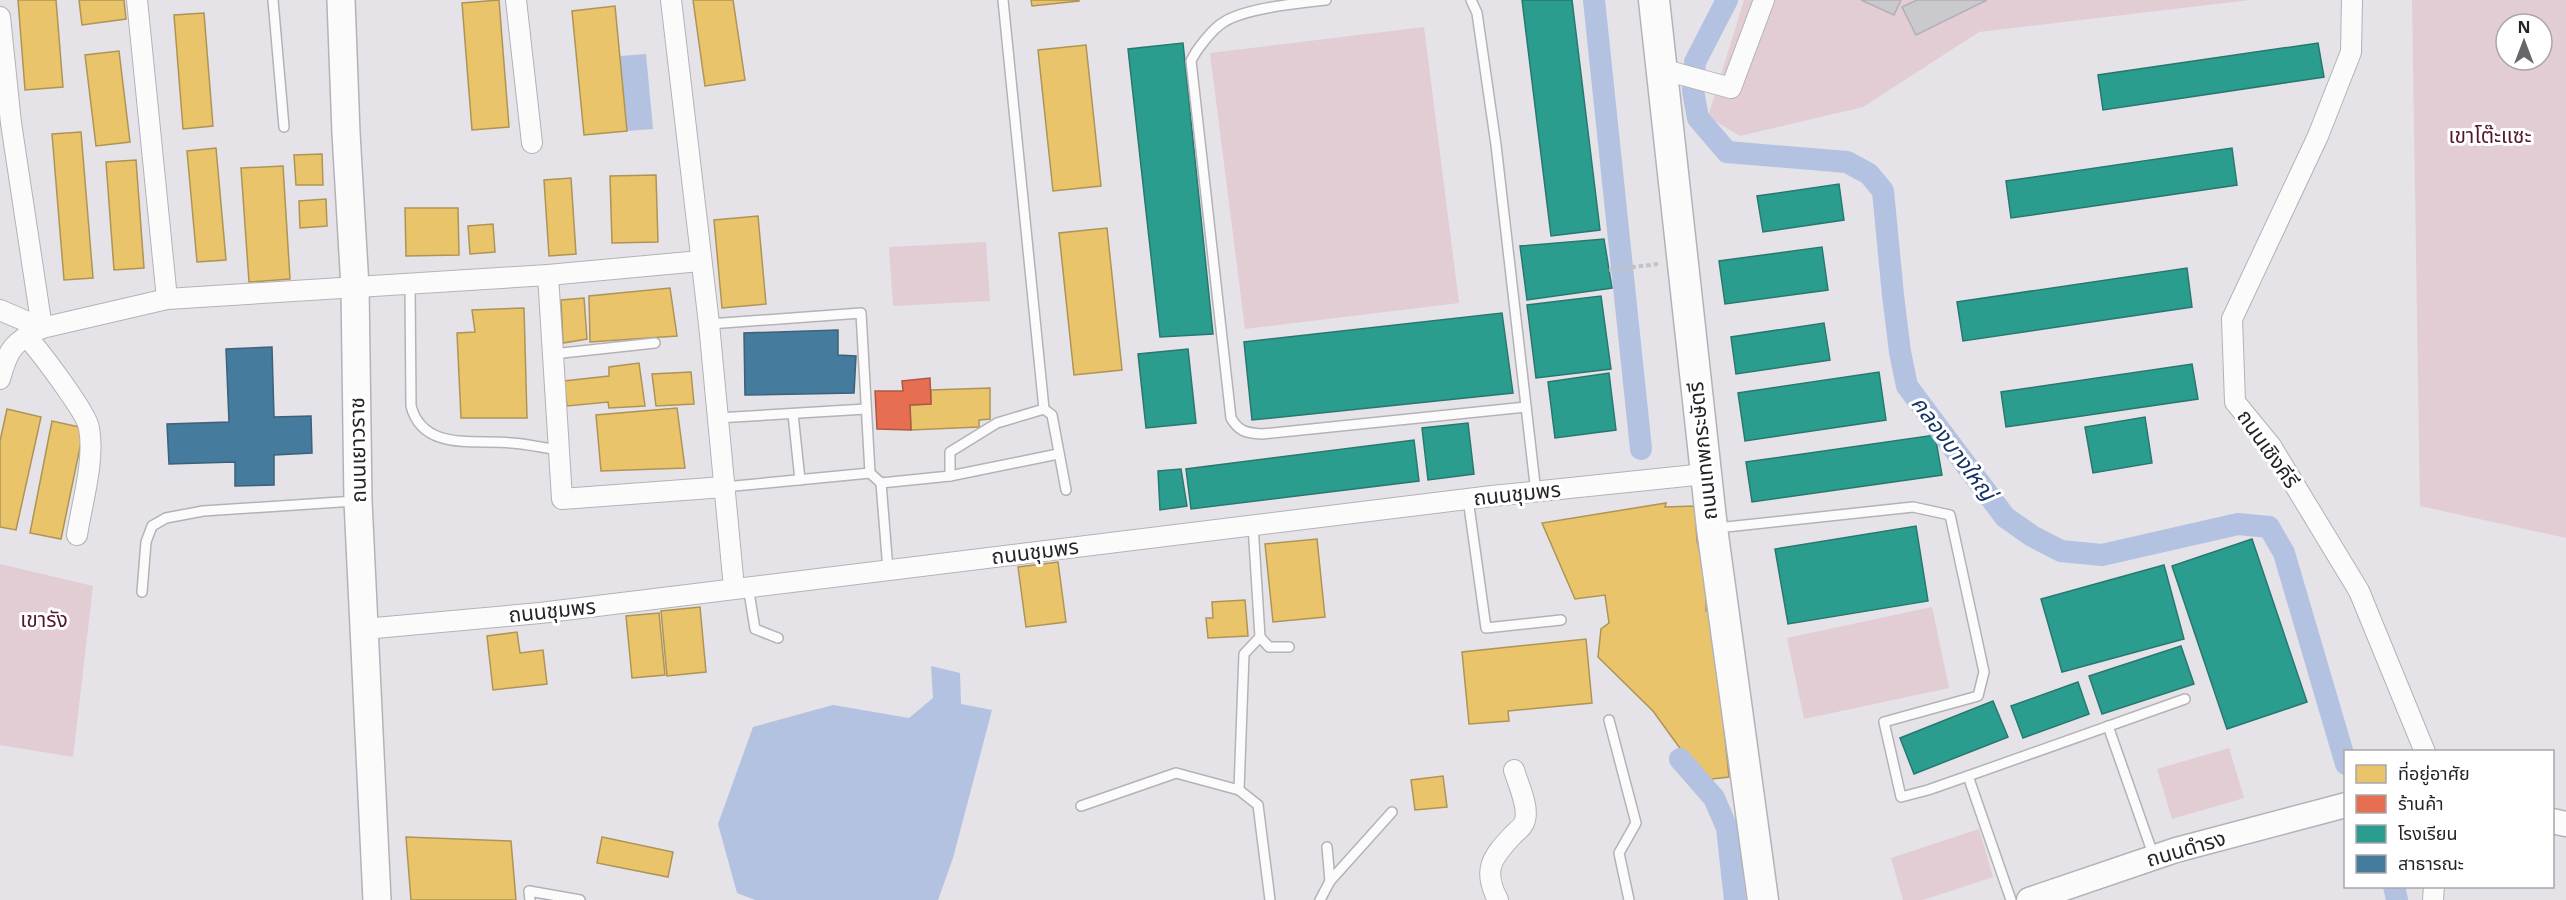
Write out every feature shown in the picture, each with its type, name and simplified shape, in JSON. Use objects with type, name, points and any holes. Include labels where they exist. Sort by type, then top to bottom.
[{"type":"main road","name":"ถนนเยาวราช","points":[[341,0],[355,287],[358,501],[377,900]]},
{"type":"main road","name":"ถนนเทพกระษัตรี","points":[[1654,0],[1666,70],[1705,474],[1764,899]]},
{"type":"street","points":[[137,0],[167,299]]},
{"type":"street","points":[[671,0],[709,324],[724,487],[741,587]]},
{"type":"street","points":[[1666,70],[1731,88],[1764,0]]},
{"type":"street","name":"ถนนเชิงคีรี","points":[[2352,0],[2351,52],[2318,136],[2232,319],[2235,402],[2271,446],[2360,591],[2424,750]]},
{"type":"street","points":[[521,1],[532,143]]},
{"type":"street","points":[[0,17],[34,332],[51,367],[88,424],[89,460],[77,535]]},
{"type":"street","points":[[0,378],[5,358],[12,346],[34,332],[167,299],[548,275],[700,261]]},
{"type":"street","points":[[548,275],[562,499],[724,487]]},
{"type":"street","points":[[0,310],[34,332]]},
{"type":"street","name":"ถนนชุมพร","points":[[364,629],[540,613],[1468,499],[1705,474]]},
{"type":"street","points":[[1498,900],[1490,878],[1492,860],[1525,819],[1525,808],[1514,770]]},
{"type":"street","name":"ถนนดำรง","points":[[2029,900],[2154,857],[2337,808]]},
{"type":"lane","points":[[273,0],[284,127]]},
{"type":"lane","points":[[1003,0],[1044,409],[1052,415],[1066,490]]},
{"type":"lane","points":[[1326,0],[1254,12],[1224,22],[1196,52],[1191,62],[1231,418],[1237,428],[1247,433],[1262,434],[1526,407]]},
{"type":"lane","points":[[1471,0],[1477,13],[1496,145],[1536,493]]},
{"type":"lane","points":[[410,284],[411,406],[414,417],[422,429],[454,440],[511,442],[559,450]]},
{"type":"lane","points":[[709,324],[861,314],[870,473],[881,483],[888,570]]},
{"type":"lane","points":[[553,354],[655,343]]},
{"type":"lane","points":[[717,418],[866,409]]},
{"type":"lane","points":[[950,476],[950,452],[997,423],[1044,409]]},
{"type":"lane","points":[[794,414],[800,480]]},
{"type":"lane","points":[[881,483],[950,476],[1058,454]]},
{"type":"lane","points":[[724,487],[870,473]]},
{"type":"lane","points":[[1468,499],[1486,628],[1561,620]]},
{"type":"lane","points":[[142,592],[146,542],[152,526],[166,518],[203,511],[358,501]]},
{"type":"lane","points":[[1712,528],[1913,507],[1950,515],[1984,672],[1978,696],[1884,722],[1901,796],[1928,790],[2185,699]]},
{"type":"lane","points":[[1253,525],[1260,637],[1269,647],[1290,647]]},
{"type":"lane","points":[[741,587],[755,629],[778,638]]},
{"type":"lane","points":[[1239,790],[1244,654],[1260,637]]},
{"type":"lane","points":[[1609,720],[1636,823],[1619,853],[1629,900]]},
{"type":"lane","points":[[2108,726],[2154,857]]},
{"type":"lane","points":[[1081,806],[1176,773],[1239,790],[1258,805],[1270,900]]},
{"type":"lane","points":[[1968,776],[2012,900]]},
{"type":"lane","points":[[1320,900],[1330,881],[1392,812]]},
{"type":"lane","points":[[1327,848],[1330,881]]},
{"type":"lane","points":[[530,900],[529,891],[580,900]]},
{"type":"path","points":[[1609,270],[1642,265]]},
{"type":"green space","points":[[1744,0],[2250,0],[1979,32],[1863,107],[1740,136],[1708,117]]},
{"type":"green space","name":"เขาโต๊ะแซะ","points":[[2412,0],[2566,0],[2566,538],[2420,506]]},
{"type":"green space","points":[[1424,27],[1459,303],[1245,329],[1210,53]]},
{"type":"green space","points":[[986,242],[990,301],[893,306],[889,247]]},
{"type":"green space","name":"เขารัง","points":[[0,564],[93,586],[73,757],[0,745]]},
{"type":"green space","points":[[1932,607],[1949,688],[1804,719],[1787,638]]},
{"type":"green space","points":[[2229,748],[2244,798],[2172,819],[2157,769]]},
{"type":"green space","points":[[1979,829],[1993,877],[1923,900],[1903,900],[1891,858]]},
{"type":"water","points":[[646,54],[653,129],[627,131],[620,56]]},
{"type":"water","points":[[931,666],[960,673],[961,704],[992,710],[953,858],[938,900],[755,900],[737,893],[718,824],[753,727],[833,705],[909,718],[933,698]]},
{"type":"building: ที่อยู่อาศัย","points":[[18,0],[56,0],[63,87],[25,90]]},
{"type":"building: ที่อยู่อาศัย","points":[[79,0],[124,0],[126,19],[82,25]]},
{"type":"building: ที่อยู่อาศัย","points":[[499,0],[509,127],[472,130],[462,3]]},
{"type":"building: ที่อยู่อาศัย","points":[[693,0],[733,0],[745,80],[705,86]]},
{"type":"building: ที่อยู่อาศัย","points":[[1031,0],[1079,0],[1079,1],[1032,6]]},
{"type":"building: ที่อยู่อาศัย","points":[[615,6],[627,131],[584,135],[572,11]]},
{"type":"building: ที่อยู่อาศัย","points":[[204,13],[213,126],[183,129],[174,15]]},
{"type":"building: ที่อยู่อาศัย","points":[[1086,45],[1101,186],[1053,191],[1038,50]]},
{"type":"building: ที่อยู่อาศัย","points":[[119,51],[130,142],[96,146],[85,55]]},
{"type":"building: ที่อยู่อาศัย","points":[[81,132],[93,278],[64,280],[52,134]]},
{"type":"building: ที่อยู่อาศัย","points":[[216,148],[226,260],[197,262],[187,151]]},
{"type":"building: ที่อยู่อาศัย","points":[[322,154],[323,185],[296,185],[294,155]]},
{"type":"building: ที่อยู่อาศัย","points":[[136,160],[144,268],[114,270],[106,162]]},
{"type":"building: ที่อยู่อาศัย","points":[[283,166],[290,279],[249,282],[241,168]]},
{"type":"building: ที่อยู่อาศัย","points":[[656,175],[658,242],[612,243],[610,176]]},
{"type":"building: ที่อยู่อาศัย","points":[[571,178],[576,254],[549,256],[544,180]]},
{"type":"building: ที่อยู่อาศัย","points":[[326,199],[327,226],[300,228],[299,201]]},
{"type":"building: ที่อยู่อาศัย","points":[[405,208],[458,208],[459,255],[406,256]]},
{"type":"building: ที่อยู่อาศัย","points":[[758,216],[766,304],[722,308],[714,220]]},
{"type":"building: ที่อยู่อาศัย","points":[[493,224],[495,252],[470,254],[468,226]]},
{"type":"building: ที่อยู่อาศัย","points":[[1107,228],[1122,370],[1074,375],[1059,233]]},
{"type":"building: ที่อยู่อาศัย","points":[[670,288],[677,336],[590,342],[589,296]]},
{"type":"building: ที่อยู่อาศัย","points":[[584,298],[587,339],[563,343],[561,300]]},
{"type":"building: ที่อยู่อาศัย","points":[[524,308],[527,418],[461,418],[457,333],[475,332],[472,310]]},
{"type":"building: ที่อยู่อาศัย","points":[[639,363],[645,406],[609,408],[608,402],[567,406],[564,381],[609,376],[609,367]]},
{"type":"building: ที่อยู่อาศัย","points":[[691,372],[694,404],[656,406],[652,374]]},
{"type":"building: ที่อยู่อาศัย","points":[[990,388],[990,419],[979,420],[979,427],[911,430],[910,405],[931,404],[931,390]]},
{"type":"building: ที่อยู่อาศัย","points":[[677,408],[685,468],[601,471],[596,415]]},
{"type":"building: ที่อยู่อาศัย","points":[[7,409],[41,417],[16,530],[0,527],[0,441]]},
{"type":"building: ที่อยู่อาศัย","points":[[52,421],[84,428],[61,539],[30,533]]},
{"type":"building: ที่อยู่อาศัย","points":[[1666,503],[1665,507],[1695,506],[1697,541],[1707,581],[1706,611],[1712,611],[1729,777],[1703,780],[1653,711],[1598,657],[1601,629],[1609,623],[1605,595],[1575,599],[1542,523]]},
{"type":"building: ที่อยู่อาศัย","points":[[1317,539],[1325,617],[1273,622],[1265,544]]},
{"type":"building: ที่อยู่อาศัย","points":[[1058,562],[1066,622],[1026,627],[1018,567]]},
{"type":"building: ที่อยู่อาศัย","points":[[1245,600],[1248,636],[1208,638],[1206,618],[1213,618],[1212,602]]},
{"type":"building: ที่อยู่อาศัย","points":[[700,607],[706,672],[667,676],[661,611]]},
{"type":"building: ที่อยู่อาศัย","points":[[659,613],[665,675],[632,678],[626,616]]},
{"type":"building: ที่อยู่อาศัย","points":[[517,632],[520,653],[543,650],[547,684],[493,690],[487,636]]},
{"type":"building: ที่อยู่อาศัย","points":[[1586,639],[1592,703],[1508,711],[1509,721],[1469,724],[1462,652]]},
{"type":"building: ที่อยู่อาศัย","points":[[1443,776],[1447,807],[1415,810],[1411,780]]},
{"type":"building: ที่อยู่อาศัย","points":[[406,837],[511,841],[516,900],[411,900]]},
{"type":"building: ที่อยู่อาศัย","points":[[602,837],[673,852],[668,877],[597,863]]},
{"type":"building: ร้านค้า","points":[[930,378],[931,404],[910,405],[911,430],[877,429],[875,391],[903,391],[902,381]]},
{"type":"building: โรงเรียน","points":[[1522,0],[1572,0],[1600,230],[1551,236]]},
{"type":"building: โรงเรียน","points":[[1183,43],[1213,334],[1160,337],[1128,49]]},
{"type":"building: โรงเรียน","points":[[2318,43],[2324,77],[2103,110],[2098,75]]},
{"type":"building: โรงเรียน","points":[[2232,148],[2237,185],[2011,218],[2006,181]]},
{"type":"building: โรงเรียน","points":[[1839,184],[1844,220],[1763,232],[1757,196]]},
{"type":"building: โรงเรียน","points":[[1604,239],[1612,288],[1527,300],[1520,246]]},
{"type":"building: โรงเรียน","points":[[1822,247],[1828,290],[1725,304],[1719,261]]},
{"type":"building: โรงเรียน","points":[[2187,268],[2192,307],[1963,341],[1957,302]]},
{"type":"building: โรงเรียน","points":[[1601,296],[1611,369],[1536,378],[1527,305]]},
{"type":"building: โรงเรียน","points":[[1502,313],[1513,393],[1252,420],[1244,342]]},
{"type":"building: โรงเรียน","points":[[1824,323],[1830,360],[1736,374],[1731,337]]},
{"type":"building: โรงเรียน","points":[[1188,349],[1196,423],[1146,428],[1138,354]]},
{"type":"building: โรงเรียน","points":[[2192,364],[2198,399],[2006,427],[2001,392]]},
{"type":"building: โรงเรียน","points":[[1879,372],[1886,420],[1745,441],[1738,393]]},
{"type":"building: โรงเรียน","points":[[1609,373],[1616,430],[1555,438],[1548,382]]},
{"type":"building: โรงเรียน","points":[[2145,417],[2152,463],[2093,473],[2085,427]]},
{"type":"building: โรงเรียน","points":[[1468,423],[1474,474],[1428,480],[1422,428]]},
{"type":"building: โรงเรียน","points":[[1935,435],[1942,475],[1752,502],[1746,462]]},
{"type":"building: โรงเรียน","points":[[1414,440],[1419,481],[1191,509],[1186,469]]},
{"type":"building: โรงเรียน","points":[[1181,469],[1187,506],[1160,510],[1158,471]]},
{"type":"building: โรงเรียน","points":[[1916,526],[1928,601],[1788,624],[1775,549]]},
{"type":"building: โรงเรียน","points":[[2252,539],[2307,702],[2227,729],[2172,566]]},
{"type":"building: โรงเรียน","points":[[2164,565],[2184,639],[2062,672],[2041,599]]},
{"type":"building: โรงเรียน","points":[[2181,646],[2194,684],[2102,714],[2089,676]]},
{"type":"building: โรงเรียน","points":[[2078,682],[2089,714],[2023,738],[2011,706]]},
{"type":"building: โรงเรียน","points":[[1993,701],[2008,737],[1914,774],[1900,738]]},
{"type":"building: สาธารณะ","points":[[838,330],[838,355],[856,356],[854,393],[745,395],[744,333]]},
{"type":"building: สาธารณะ","points":[[272,347],[274,417],[311,416],[312,453],[274,455],[274,485],[235,486],[235,462],[169,464],[167,424],[229,422],[226,349]]},
{"type":"building: อื่นๆ","points":[[1861,0],[1901,0],[1894,15]]},
{"type":"building: อื่นๆ","points":[[1917,0],[1987,0],[1916,35],[1902,7]]},
{"type":"waterway","points":[[1594,0],[1641,449]]},
{"type":"waterway","name":"คลองบางใหญ่","points":[[1727,0],[1695,62],[1693,91],[1698,118],[1727,152],[1847,162],[1869,174],[1883,191],[1900,352],[1907,386],[2005,517],[2032,536],[2061,551],[2102,555],[2238,524],[2269,527],[2284,553],[2344,757]]},
{"type":"waterway","points":[[1680,759],[1714,798],[1727,828],[1735,900]]},
{"type":"waterway","name":"คลองบางใหญ่","points":[[2394,888],[2397,900]]}]
